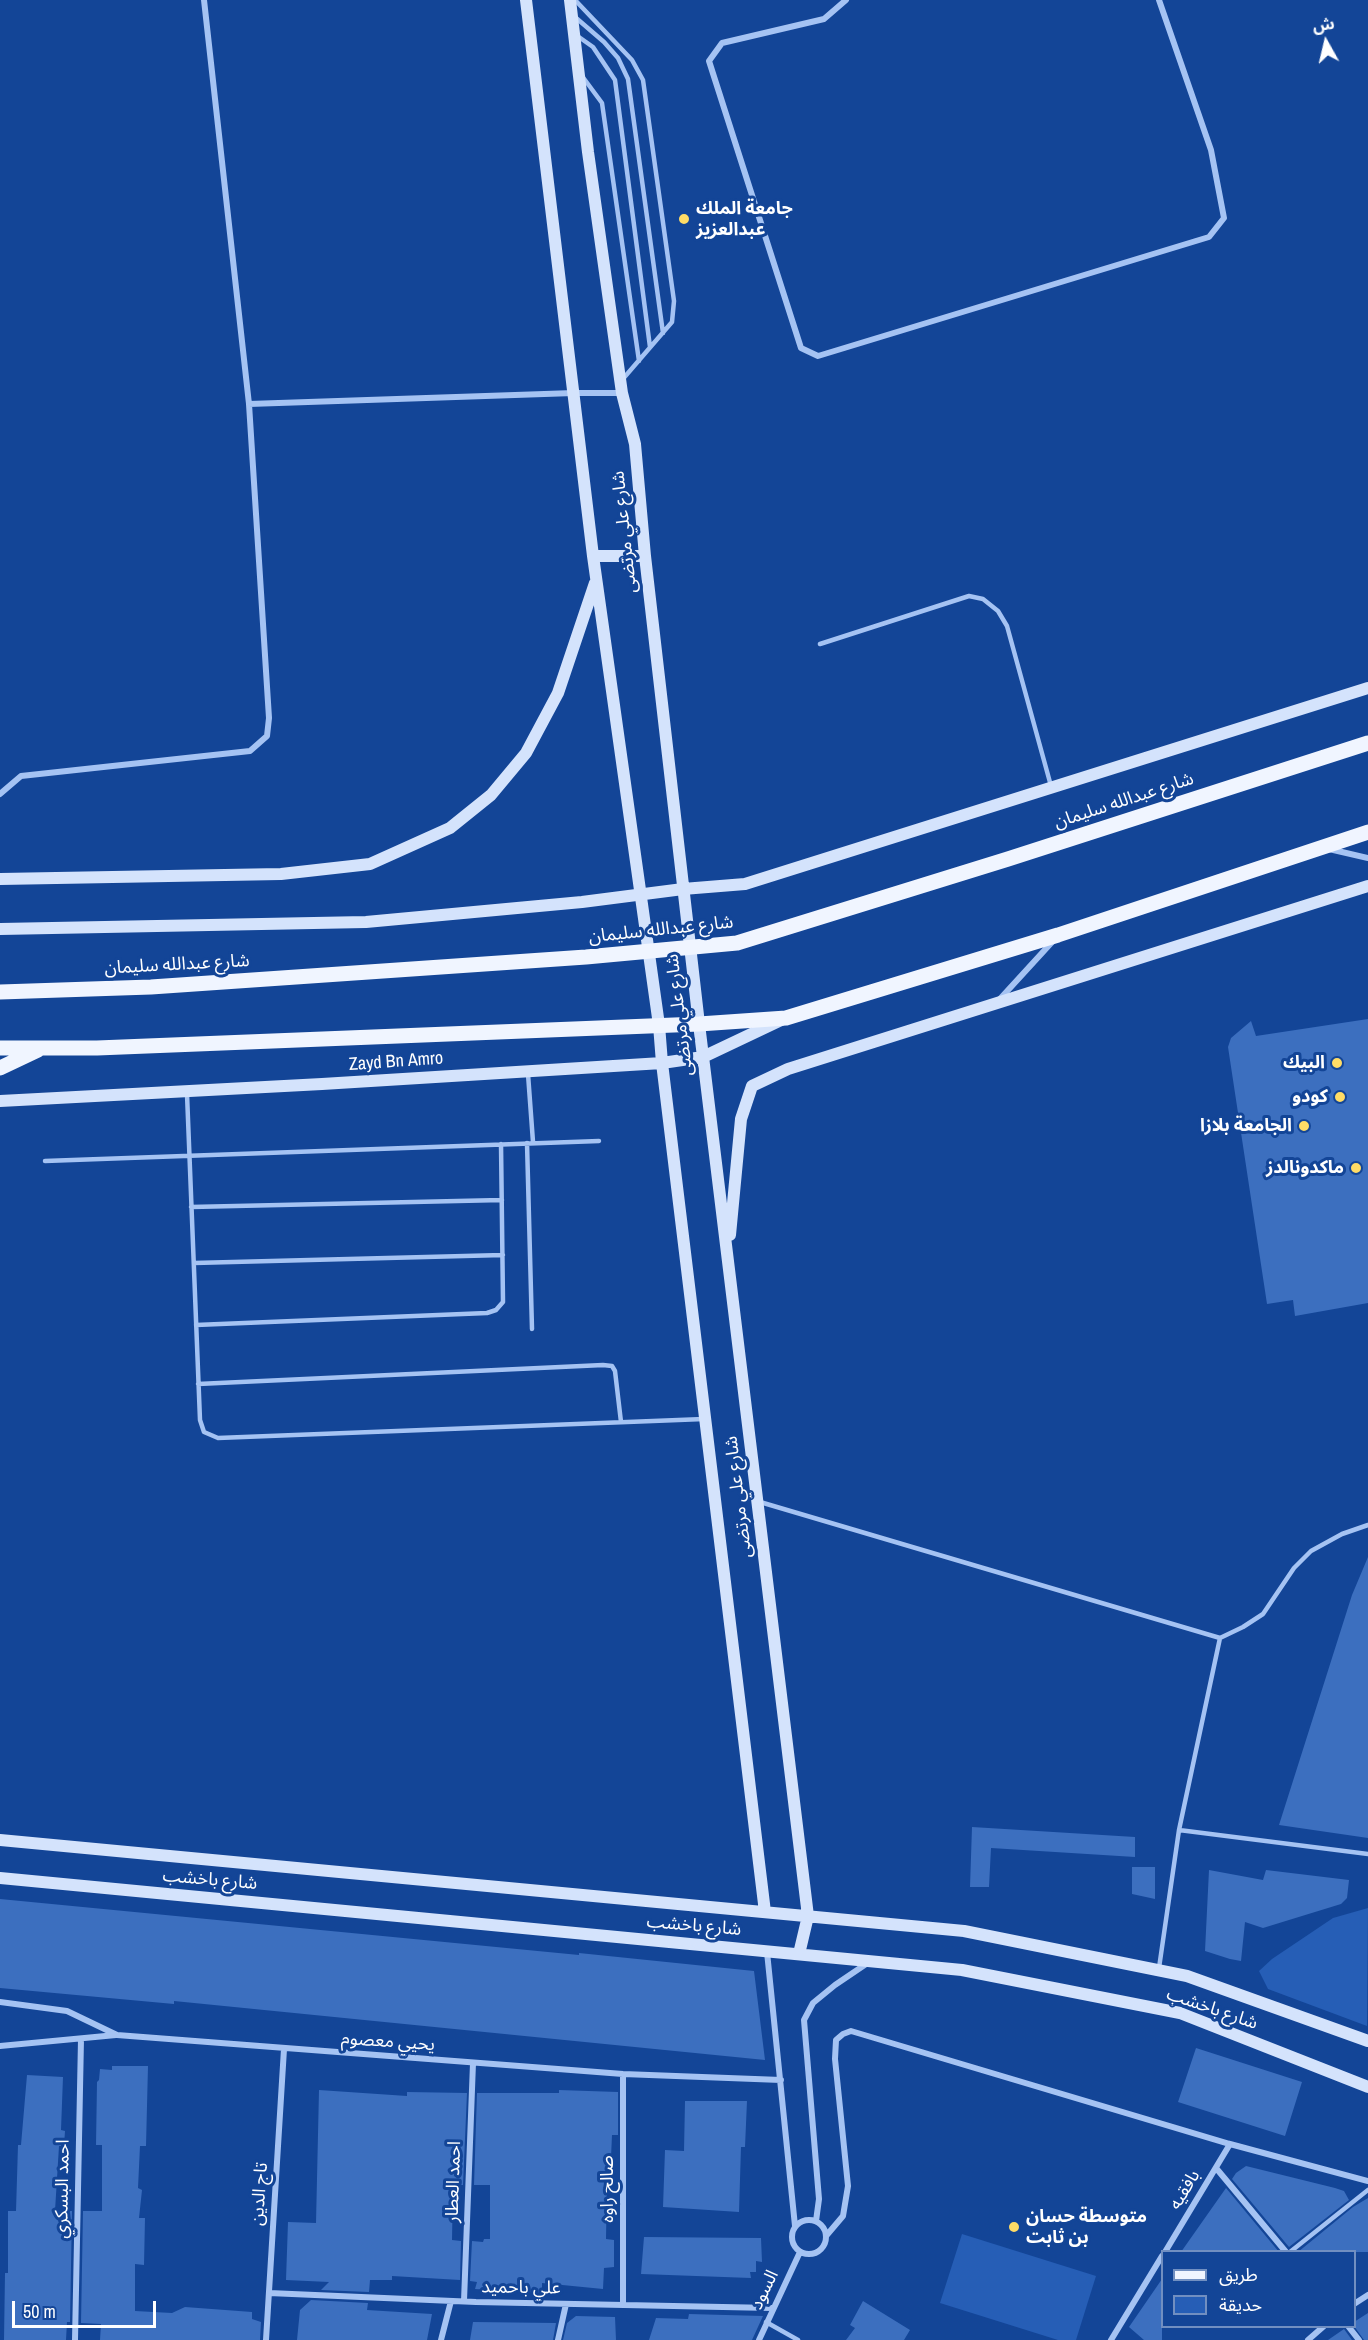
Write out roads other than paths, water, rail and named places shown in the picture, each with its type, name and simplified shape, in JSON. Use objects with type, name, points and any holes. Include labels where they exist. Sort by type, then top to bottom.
[{"type":"main road","name":"شارع علي مرتضى","points":[[526,0],[593,556],[659,1025],[765,1912]]},
{"type":"main road","name":"شارع علي مرتضى","points":[[570,0],[621,387],[635,444],[645,556],[683,889],[808,1916],[799,1954]]},
{"type":"main road","points":[[593,556],[645,556]]},
{"type":"main road","points":[[0,879],[281,874],[370,864],[450,828],[491,795],[526,753],[558,693],[596,579]]},
{"type":"main road","points":[[0,929],[366,922],[745,884],[1368,688]]},
{"type":"main road","name":"شارع عبدالله سليمان","points":[[0,991],[152,987],[737,943],[1008,859],[1368,743]]},
{"type":"main road","points":[[0,1048],[97,1048],[699,1024],[786,1017],[1058,935],[1368,832]]},
{"type":"main road","points":[[727,1257],[741,1119],[752,1086],[788,1069],[1368,886]]},
{"type":"main road","name":"Zayd Bn Amro","points":[[0,1101],[662,1063],[703,1057],[786,1017]]},
{"type":"main road","points":[[0,1054],[41,1049]]},
{"type":"main road","points":[[0,1068],[41,1049]]},
{"type":"main road","name":"شارع باخشب","points":[[0,1840],[964,1931],[1187,1976],[1368,2041]]},
{"type":"main road","name":"شارع باخشب","points":[[0,1878],[962,1970],[1180,2013],[1368,2087]]},
{"type":"street","points":[[0,794],[21,776],[250,751],[267,736],[269,718],[249,404],[204,0]]},
{"type":"street","points":[[846,0],[824,19],[722,43],[709,61],[801,348],[818,356],[1209,237],[1224,218],[1210,150],[1159,0]]},
{"type":"street","points":[[249,404],[574,393],[621,387]]},
{"type":"street","points":[[1323,847],[1368,858]]},
{"type":"street","points":[[997,1003],[1058,935]]},
{"type":"street","points":[[767,1952],[795,2226],[792,2232],[793,2244],[800,2252],[806,2254],[817,2253],[825,2245],[824,2229],[816,2221],[805,2220],[795,2226]]},
{"type":"street","points":[[816,2221],[819,2199],[804,2020],[813,2003],[870,1961]]},
{"type":"street","name":"يحيي معصوم","points":[[0,2002],[67,2012],[117,2035],[623,2074],[781,2080]]},
{"type":"street","points":[[826,2236],[843,2216],[848,2186],[835,2059],[836,2040],[851,2031],[1230,2144],[1368,2181]]},
{"type":"street","points":[[0,2046],[117,2035]]},
{"type":"street","name":"احمد البسكري","points":[[75,2340],[81,2038]]},
{"type":"street","name":"تاج الدين","points":[[266,2340],[284,2049]]},
{"type":"street","name":"احمد العطار","points":[[464,2301],[473,2063]]},
{"type":"street","name":"صالح راوه","points":[[623,2074],[623,2305]]},
{"type":"street","name":"بافقيه","points":[[1166,2250],[1230,2144]]},
{"type":"street","points":[[1216,2168],[1286,2250]]},
{"type":"street","name":"السود","points":[[759,2340],[800,2252]]},
{"type":"street","points":[[1111,2340],[1161,2258]]},
{"type":"street","name":"علي باحميد","points":[[269,2293],[451,2301],[772,2308]]},
{"type":"street","points":[[441,2340],[451,2301]]},
{"type":"street","points":[[558,2340],[566,2304]]},
{"type":"street","points":[[1308,2340],[1322,2328]]},
{"type":"street","points":[[1350,2328],[1359,2340]]},
{"type":"lane","points":[[575,0],[632,60],[643,80],[674,301],[672,322],[639,361],[621,387]]},
{"type":"lane","points":[[572,15],[604,42],[618,58],[628,79],[663,333]]},
{"type":"lane","points":[[574,33],[593,47],[615,80],[650,347]]},
{"type":"lane","points":[[579,72],[602,103],[639,361]]},
{"type":"lane","points":[[820,644],[969,597],[983,599],[998,611],[1007,626],[1051,788]]},
{"type":"lane","points":[[528,1071],[532,1329]]},
{"type":"lane","points":[[187,1091],[198,1384],[204,1432],[218,1438],[705,1419]]},
{"type":"lane","points":[[45,1161],[599,1141]]},
{"type":"lane","points":[[196,1325],[496,1310],[503,1302],[501,1144]]},
{"type":"lane","points":[[191,1207],[502,1200]]},
{"type":"lane","points":[[194,1263],[503,1255]]},
{"type":"lane","points":[[198,1384],[603,1365],[612,1366],[615,1371],[621,1422]]},
{"type":"lane","points":[[757,1501],[1220,1638],[1243,1628],[1263,1614],[1294,1568],[1311,1551],[1342,1534],[1368,1525]]},
{"type":"lane","points":[[1158,1971],[1179,1830],[1220,1638]]},
{"type":"lane","points":[[1179,1830],[1368,1854]]},
{"type":"lane","points":[[1291,2250],[1368,2190]]},
{"type":"lane","points":[[766,2322],[798,2340]]},
{"type":"place","name":"جامعة الملك عبدالعزيز","points":[[684,219]]},
{"type":"place","name":"البيك","points":[[1337,1063]]},
{"type":"place","name":"كودو","points":[[1340,1097]]},
{"type":"place","name":"الجامعة بلازا","points":[[1304,1126]]},
{"type":"place","name":"ماكدونالدز","points":[[1356,1168]]},
{"type":"place","name":"متوسطة حسان بن ثابت","points":[[1014,2227]]}]
